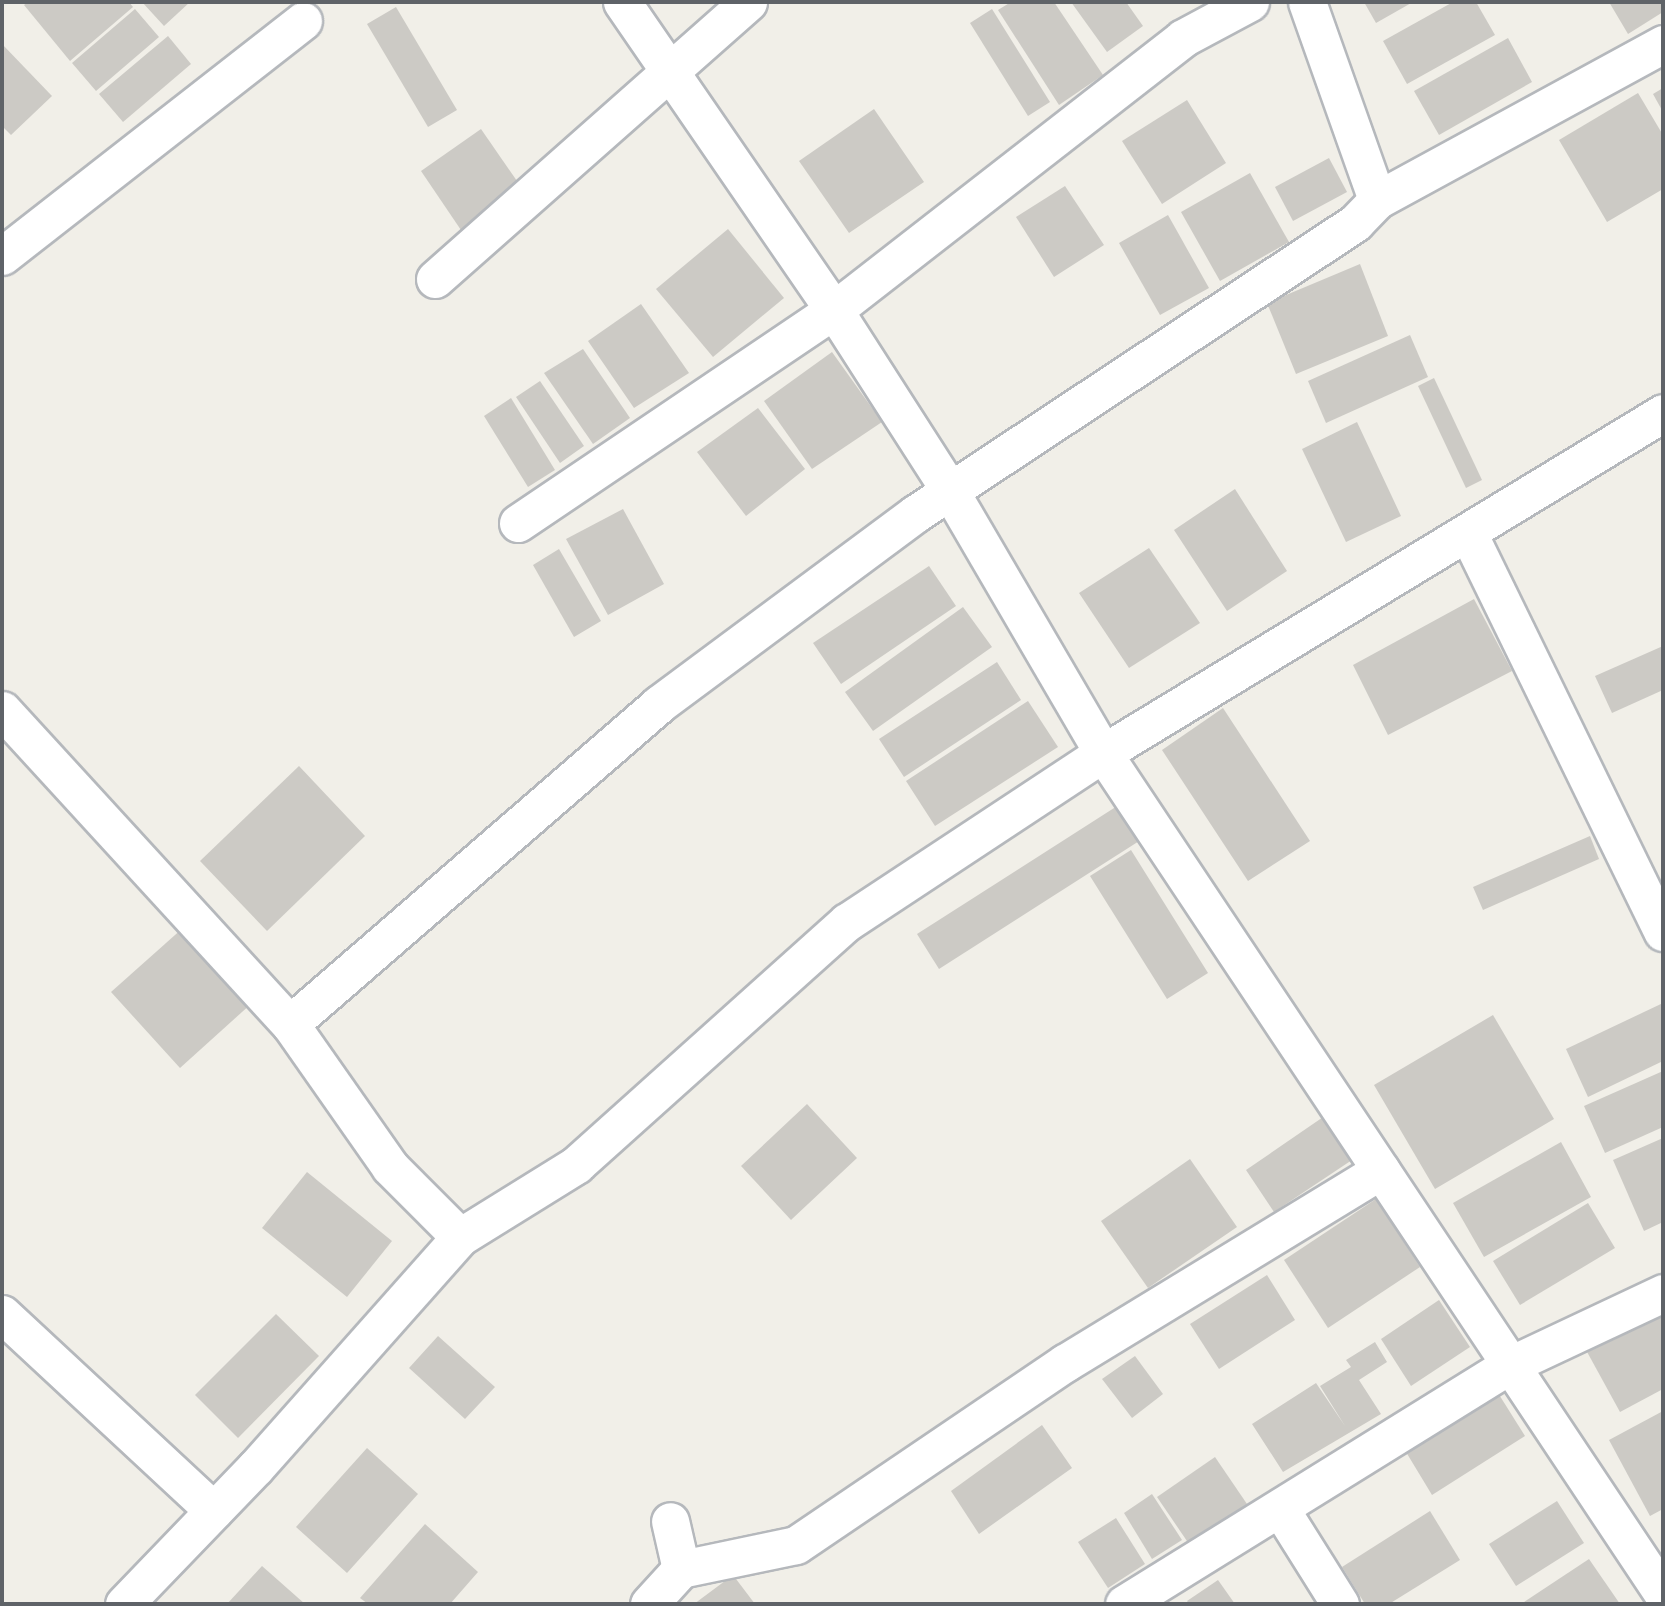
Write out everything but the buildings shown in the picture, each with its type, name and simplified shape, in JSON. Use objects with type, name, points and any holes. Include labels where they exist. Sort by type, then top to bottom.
[{"type":"street","points":[[622,2],[834,310],[950,491],[1103,753],[1663,1594]]},
{"type":"street","points":[[435,279],[748,2]]},
{"type":"street","points":[[518,523],[834,310],[1183,38],[1250,2]]},
{"type":"street","points":[[1307,2],[1377,200]]},
{"type":"street","points":[[2,256],[305,8]]},
{"type":"street","points":[[290,1024],[659,704],[950,491],[1355,223],[1377,200],[1663,44]]},
{"type":"street","points":[[124,1604],[214,1511],[460,1237],[576,1165],[848,922],[1103,753],[1663,413]]},
{"type":"street","points":[[1468,533],[1663,932]]},
{"type":"street","points":[[2,710],[290,1024],[390,1167],[460,1237]]},
{"type":"street","points":[[649,1604],[681,1569],[796,1545],[1065,1363],[1381,1170]]},
{"type":"street","points":[[1124,1604],[1281,1510],[1510,1365],[1663,1293]]},
{"type":"street","points":[[2,1314],[214,1511]]},
{"type":"street","points":[[1281,1510],[1340,1604]]},
{"type":"street","points":[[670,1521],[681,1569]]}]
